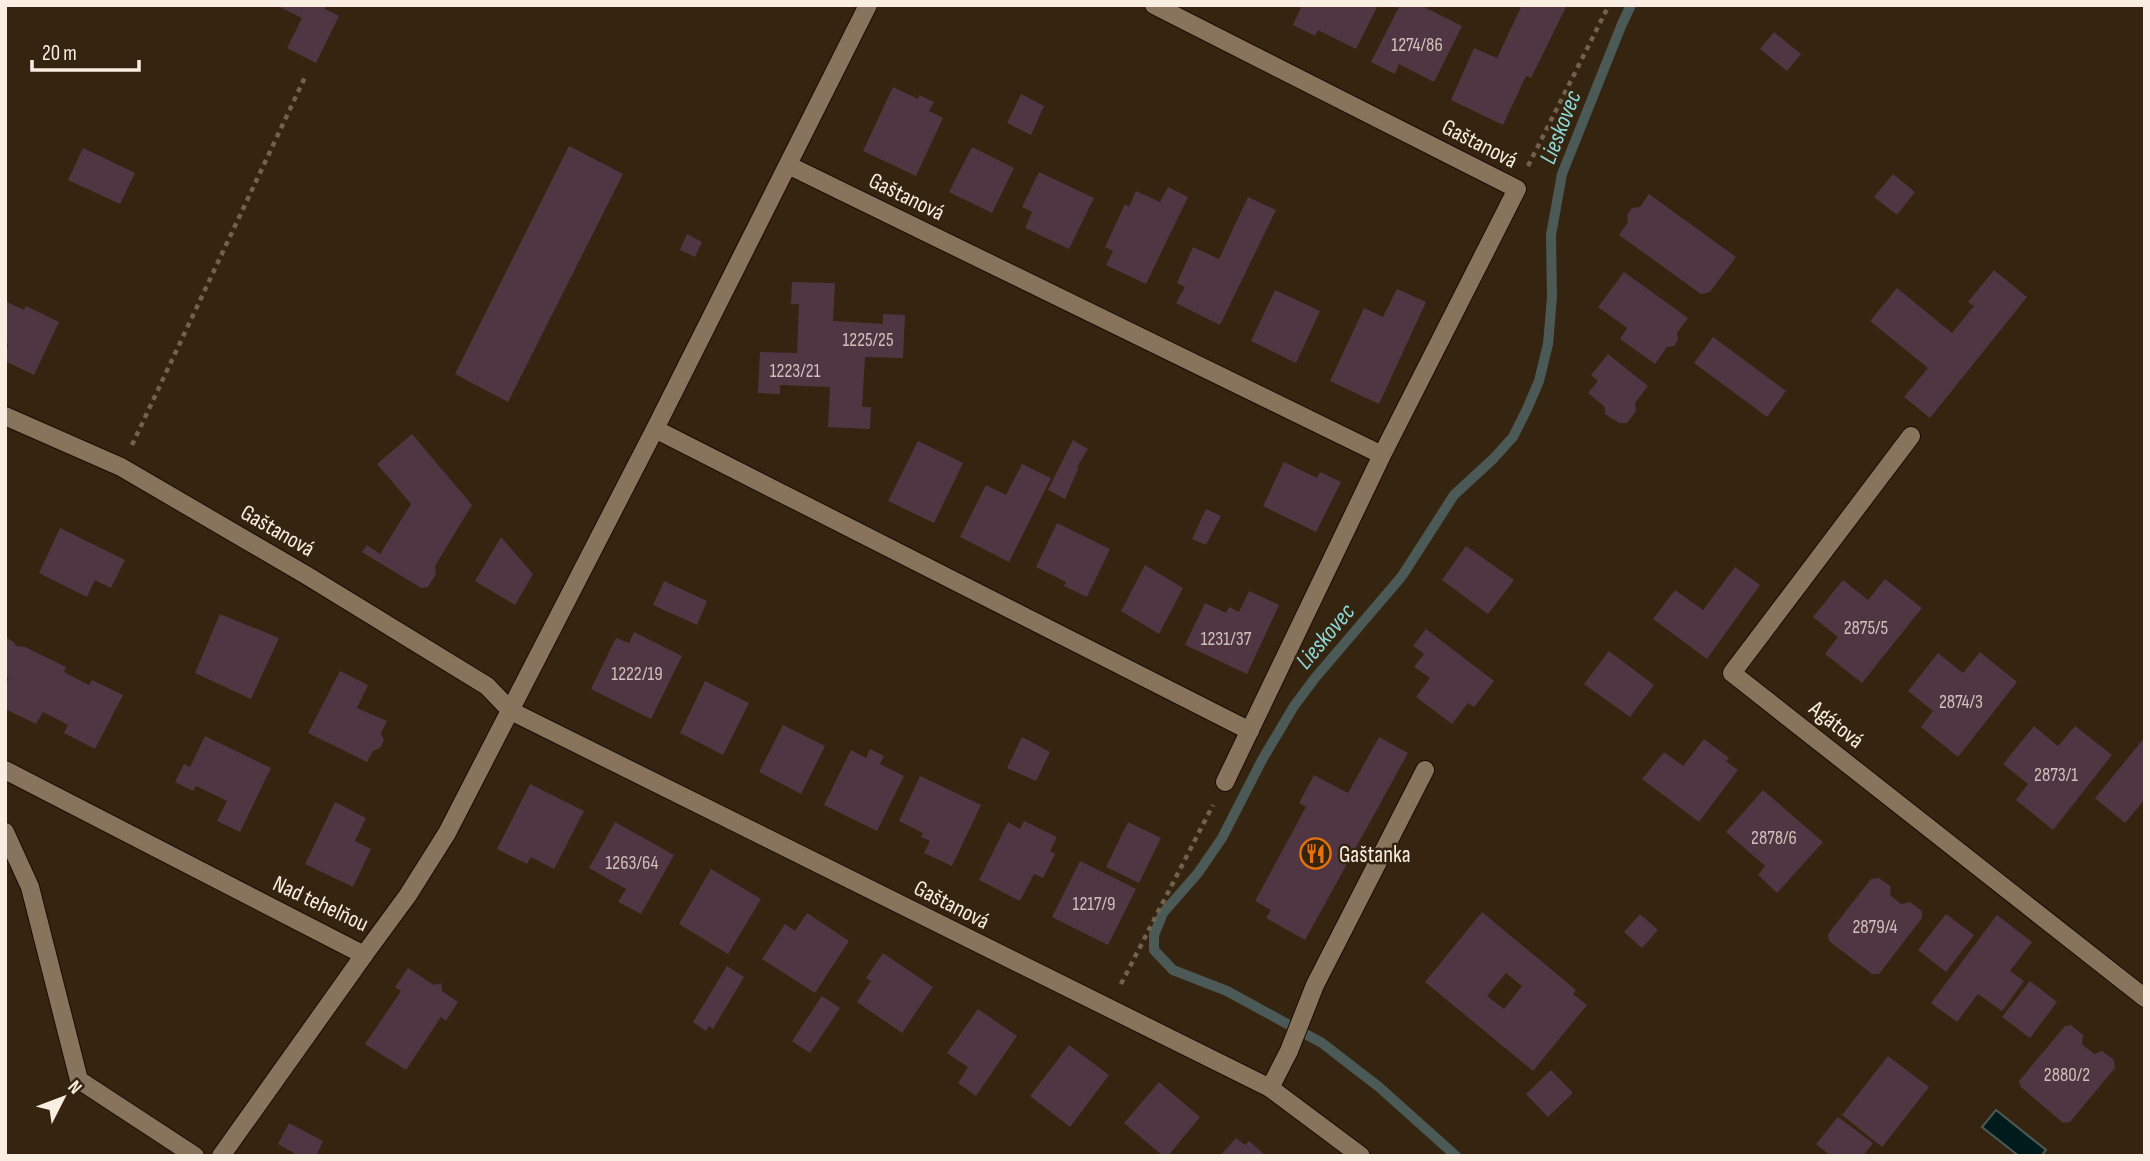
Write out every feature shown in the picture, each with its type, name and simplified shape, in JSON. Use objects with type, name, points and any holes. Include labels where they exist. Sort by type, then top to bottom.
[{"type":"street","points":[[511,710],[868,5]]},
{"type":"street","name":"Gaštanová","points":[[1154,5],[1517,189],[1382,456],[1225,782]]},
{"type":"street","name":"Gaštanová","points":[[788,165],[1382,456]]},
{"type":"street","name":"Gaštanová","points":[[5,416],[121,467],[306,575],[487,687],[511,710],[1108,1010],[1270,1088],[1361,1156]]},
{"type":"street","points":[[655,429],[1250,731]]},
{"type":"street","name":"Agátová","points":[[1911,436],[1732,673],[2145,998]]},
{"type":"street","name":"Nad tehelňou","points":[[5,771],[363,955],[408,895],[447,833],[511,710]]},
{"type":"street","points":[[1270,1088],[1289,1051],[1315,985],[1426,770]]},
{"type":"street","points":[[5,832],[30,887],[79,1080],[195,1156]]},
{"type":"street","points":[[221,1156],[363,955]]},
{"type":"path","points":[[1517,189],[1609,5]]},
{"type":"path","points":[[121,467],[306,75]]},
{"type":"path","points":[[1108,1010],[1225,782]]},
{"type":"water","points":[[1996,1110],[2046,1150],[2041,1156],[2019,1156],[1982,1127]]},
{"type":"building","points":[[276,5],[327,5],[325,9],[339,16],[316,63],[287,48],[302,18]]},
{"type":"building","points":[[1302,5],[1378,5],[1356,49],[1318,30],[1315,36],[1293,25]]},
{"type":"building","points":[[1400,5],[1420,5],[1462,26],[1434,82],[1399,64],[1395,74],[1371,62]]},
{"type":"building","points":[[1522,5],[1566,7],[1531,78],[1526,76],[1503,125],[1451,100],[1474,48],[1497,58]]},
{"type":"building","points":[[1774,32],[1801,54],[1787,71],[1760,49]]},
{"type":"building","points":[[893,87],[918,99],[919,95],[934,102],[929,111],[943,118],[916,176],[863,151]]},
{"type":"building","points":[[1021,94],[1044,106],[1031,135],[1007,123]]},
{"type":"building","points":[[569,146],[623,174],[508,402],[455,374]]},
{"type":"building","points":[[972,147],[1014,168],[992,213],[949,192]]},
{"type":"building","points":[[83,148],[135,173],[120,204],[68,180]]},
{"type":"building","points":[[1039,172],[1094,198],[1069,249],[1025,228],[1032,212],[1022,207]]},
{"type":"building","points":[[1893,174],[1915,192],[1897,215],[1874,197]]},
{"type":"building","points":[[1168,187],[1188,197],[1146,284],[1106,265],[1113,251],[1105,247],[1125,204],[1129,207],[1136,191],[1160,202]]},
{"type":"building","points":[[1649,194],[1736,257],[1710,292],[1701,294],[1619,235],[1628,222],[1627,215],[1632,208],[1640,207]]},
{"type":"building","points":[[1248,197],[1276,210],[1220,325],[1176,303],[1185,287],[1177,283],[1193,247],[1219,259]]},
{"type":"building","points":[[687,234],[702,242],[695,257],[680,250]]},
{"type":"building","points":[[1994,270],[2027,297],[1930,418],[1904,397],[1928,368],[1870,321],[1897,288],[1952,333],[1974,306],[1968,302]]},
{"type":"building","points":[[1624,272],[1688,318],[1677,333],[1678,340],[1674,346],[1667,347],[1655,364],[1620,339],[1627,328],[1598,307]]},
{"type":"building","points":[[792,282],[835,283],[833,321],[883,324],[883,314],[905,315],[903,358],[865,357],[862,407],[871,407],[870,429],[828,427],[830,387],[780,385],[780,394],[758,393],[760,352],[797,353],[799,304],[791,304]]},
{"type":"building","points":[[1397,289],[1426,302],[1379,404],[1330,381],[1364,308],[1383,317]]},
{"type":"building","points":[[1275,290],[1320,311],[1296,363],[1251,341]]},
{"type":"building","points":[[7,302],[24,310],[26,306],[59,322],[34,375],[5,361],[8,344],[5,343]]},
{"type":"building","points":[[1713,337],[1786,391],[1767,417],[1694,363]]},
{"type":"building","points":[[1608,354],[1648,386],[1635,403],[1636,411],[1627,423],[1619,423],[1605,414],[1605,407],[1588,393],[1598,381],[1591,375]]},
{"type":"building","points":[[412,434],[472,505],[435,566],[436,574],[428,587],[421,588],[362,552],[367,545],[380,554],[411,504],[377,464]]},
{"type":"building","points":[[1073,440],[1088,449],[1077,467],[1065,499],[1048,490]]},
{"type":"building","points":[[918,441],[963,463],[934,523],[888,501]]},
{"type":"building","points":[[1284,462],[1317,478],[1320,472],[1341,482],[1316,532],[1263,506]]},
{"type":"building","points":[[1022,464],[1051,478],[1009,562],[960,537],[986,485],[1006,495]]},
{"type":"building","points":[[1206,509],[1221,516],[1206,545],[1192,539]]},
{"type":"building","points":[[1057,523],[1110,549],[1087,597],[1064,586],[1066,582],[1036,567]]},
{"type":"building","points":[[60,528],[125,560],[111,588],[95,580],[87,597],[39,573]]},
{"type":"building","points":[[501,537],[533,574],[515,605],[475,581]]},
{"type":"building","points":[[1466,546],[1514,580],[1488,614],[1442,580]]},
{"type":"building","points":[[1145,565],[1183,588],[1159,634],[1121,611]]},
{"type":"building","points":[[1735,567],[1760,585],[1707,659],[1653,619],[1675,590],[1703,610]]},
{"type":"building","points":[[1885,579],[1922,608],[1862,683],[1825,654],[1838,637],[1813,617],[1843,580],[1868,600]]},
{"type":"building","points":[[664,581],[707,601],[697,625],[653,605]]},
{"type":"building","points":[[1249,591],[1279,605],[1247,674],[1185,645],[1205,603],[1226,613],[1229,607],[1239,612]]},
{"type":"building","points":[[220,614],[279,638],[251,699],[195,673]]},
{"type":"building","points":[[1426,629],[1494,681],[1474,707],[1468,703],[1452,724],[1416,697],[1430,678],[1414,667],[1424,654],[1413,646]]},
{"type":"building","points":[[634,632],[682,656],[651,719],[591,689],[616,638],[629,643]]},
{"type":"building","points":[[5,637],[16,646],[25,647],[66,667],[64,672],[89,685],[92,680],[123,695],[95,749],[64,733],[68,725],[43,712],[36,724],[5,709],[5,685],[9,678],[5,677]]},
{"type":"building","points":[[1609,651],[1654,685],[1630,717],[1584,684]]},
{"type":"building","points":[[1980,652],[2017,682],[1958,757],[1921,727],[1933,711],[1908,691],[1938,653],[1963,673]]},
{"type":"building","points":[[340,671],[368,685],[357,708],[387,721],[381,733],[384,741],[380,748],[373,751],[367,762],[308,733]]},
{"type":"building","points":[[705,681],[749,703],[723,755],[680,733]]},
{"type":"building","points":[[783,725],[825,746],[801,794],[759,772]]},
{"type":"building","points":[[2034,726],[2058,746],[2075,726],[2112,755],[2053,830],[2016,800],[2028,784],[2003,764]]},
{"type":"building","points":[[205,736],[271,768],[240,832],[217,821],[227,801],[196,786],[193,791],[175,782],[184,764],[190,767]]},
{"type":"building","points":[[1022,737],[1050,752],[1036,781],[1007,768]]},
{"type":"building","name":"Gaštanka","points":[[1379,737],[1408,753],[1305,940],[1266,918],[1271,910],[1255,901],[1306,807],[1299,803],[1314,775],[1348,793]]},
{"type":"building","points":[[2145,737],[2145,799],[2125,823],[2095,798]]},
{"type":"building","points":[[1704,739],[1729,758],[1726,761],[1738,770],[1699,822],[1642,779],[1664,752],[1683,766]]},
{"type":"building","points":[[870,749],[884,756],[880,764],[904,776],[877,831],[824,805],[851,750],[866,758]]},
{"type":"building","points":[[920,776],[981,805],[952,866],[924,853],[930,841],[921,837],[923,833],[899,821]]},
{"type":"building","points":[[530,784],[584,811],[554,869],[531,857],[527,864],[497,849]]},
{"type":"building","points":[[1763,790],[1823,842],[1777,893],[1758,875],[1765,866],[1726,832]]},
{"type":"building","points":[[335,802],[366,818],[355,841],[371,849],[353,887],[305,864]]},
{"type":"building","points":[[1024,821],[1057,837],[1050,851],[1055,854],[1043,878],[1034,874],[1020,901],[979,880],[1008,822],[1020,829]]},
{"type":"building","points":[[615,822],[674,855],[641,914],[618,902],[626,889],[589,868]]},
{"type":"building","points":[[1128,822],[1161,838],[1139,883],[1106,867]]},
{"type":"building","points":[[1080,861],[1136,889],[1108,945],[1052,917]]},
{"type":"building","points":[[711,869],[761,899],[728,954],[679,924]]},
{"type":"building","points":[[1879,878],[1891,887],[1890,895],[1901,904],[1910,902],[1922,911],[1922,918],[1879,974],[1872,974],[1829,941],[1828,934],[1871,879]]},
{"type":"building","points":[[1482,912],[1576,990],[1573,994],[1587,1005],[1533,1071],[1425,982]],"holes":[[[1506,973],[1522,986],[1504,1009],[1487,996]]]},
{"type":"building","points":[[807,913],[849,941],[815,993],[762,959],[785,924],[795,931]]},
{"type":"building","points":[[1640,914],[1658,930],[1642,948],[1624,932]]},
{"type":"building","points":[[1946,914],[1974,935],[1946,972],[1918,950]]},
{"type":"building","points":[[1997,915],[2032,942],[2010,971],[2024,981],[2002,1011],[1978,994],[1957,1022],[1931,1003]]},
{"type":"building","points":[[883,953],[933,987],[902,1033],[857,1002],[871,981],[866,978]]},
{"type":"building","points":[[727,966],[744,977],[713,1029],[709,1026],[706,1031],[693,1022]]},
{"type":"building","points":[[408,968],[434,985],[441,983],[442,991],[458,1002],[446,1021],[441,1017],[406,1070],[365,1044],[401,991],[395,987]]},
{"type":"building","points":[[2030,981],[2057,1002],[2030,1038],[2002,1017]]},
{"type":"building","points":[[822,996],[840,1008],[810,1053],[792,1041]]},
{"type":"building","points":[[978,1009],[1017,1036],[976,1096],[958,1083],[968,1067],[947,1053]]},
{"type":"building","points":[[2071,1025],[2083,1035],[2082,1044],[2094,1054],[2102,1051],[2114,1060],[2115,1068],[2070,1122],[2063,1123],[2021,1087],[2019,1081],[2065,1026]]},
{"type":"building","points":[[1069,1045],[1109,1075],[1070,1127],[1030,1096]]},
{"type":"building","points":[[1888,1056],[1929,1087],[1882,1147],[1842,1115]]},
{"type":"building","points":[[1551,1070],[1573,1093],[1548,1117],[1526,1094]]},
{"type":"building","points":[[1159,1082],[1200,1117],[1168,1156],[1163,1156],[1124,1123]]},
{"type":"building","points":[[1838,1117],[1873,1143],[1863,1156],[1831,1156],[1816,1144]]},
{"type":"building","points":[[289,1123],[323,1141],[316,1156],[293,1156],[294,1153],[278,1144]]},
{"type":"building","points":[[1236,1138],[1245,1145],[1249,1141],[1266,1156],[1220,1156]]},
{"type":"waterway","name":"Lieskovec","points":[[1456,1156],[1379,1087],[1322,1043],[1227,991],[1173,970],[1154,950],[1154,935],[1163,913],[1198,873],[1222,838],[1262,760],[1294,706],[1402,576],[1454,495],[1513,437],[1539,381],[1548,344],[1552,297],[1551,235],[1562,174],[1631,5]]},
{"type":"place","name":"Gaštanka","points":[[1316,854]]}]
